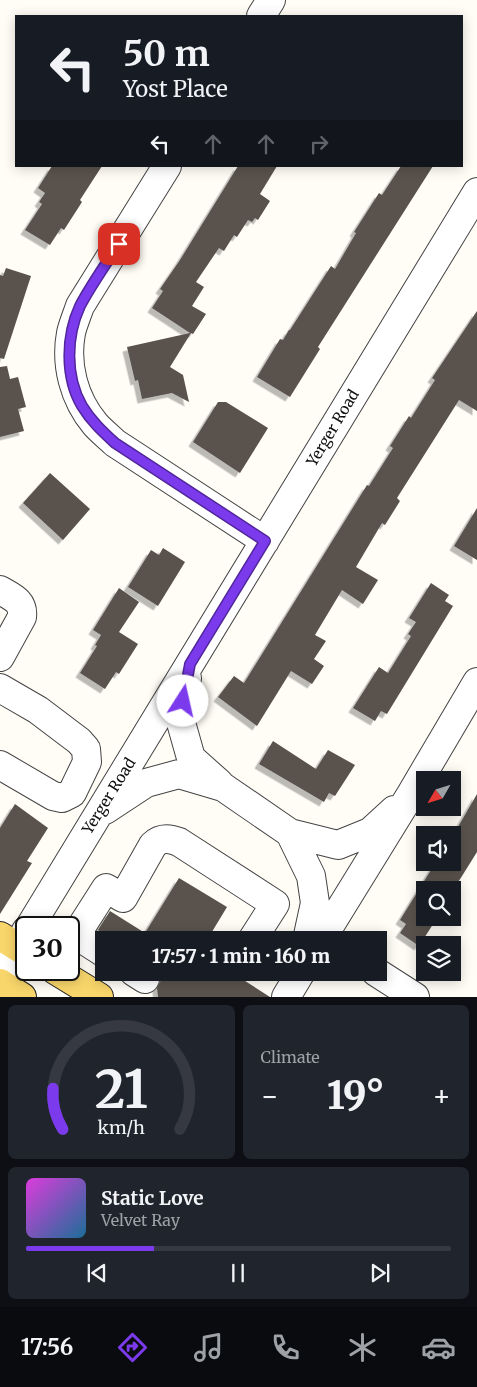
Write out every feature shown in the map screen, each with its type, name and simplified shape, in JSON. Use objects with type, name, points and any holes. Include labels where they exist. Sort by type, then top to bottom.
[{"type":"main road","points":[[73,981],[100,997]]},
{"type":"main road","points":[[0,983],[22,997]]},
{"type":"street","points":[[261,15],[271,0]]},
{"type":"street","points":[[166,167],[80,306],[72,332],[69,358],[73,382],[82,405],[96,425],[115,443],[265,541]]},
{"type":"street","name":"Yerger Road","points":[[34,916],[474,202]]},
{"type":"street","points":[[0,590],[18,601],[22,607],[22,617],[0,657]]},
{"type":"street","name":"Yerger Road","points":[[190,664],[180,719],[191,758],[223,787]]},
{"type":"street","points":[[325,931],[411,794],[477,682]]},
{"type":"street","points":[[0,688],[38,710],[79,741],[86,749],[87,762],[72,793],[62,798],[53,796],[0,765]]},
{"type":"street","points":[[78,780],[103,806],[146,783],[179,774],[223,787],[290,833],[338,845],[370,832],[411,794]]},
{"type":"street","points":[[290,833],[311,876],[318,931]]},
{"type":"street","points":[[95,948],[76,936],[106,888],[122,898],[153,845],[167,838],[179,842],[275,904],[258,931]]},
{"type":"street","name":"Yerger Road","points":[[0,983],[15,950]]},
{"type":"street","points":[[387,979],[415,997]]},
{"type":"street","points":[[286,997],[296,981]]},
{"type":"building","points":[[51,167],[101,167],[80,200],[82,202],[64,230],[61,228],[50,245],[25,230],[42,204],[39,202],[45,193],[38,188]]},
{"type":"building","points":[[237,167],[276,167],[260,194],[270,201],[258,220],[255,218],[252,222],[248,220],[237,237],[234,235],[224,251],[219,248],[196,282],[204,287],[192,306],[206,314],[193,334],[191,333],[170,367],[183,375],[189,402],[172,393],[142,399],[138,380],[135,381],[127,347],[190,333],[152,308],[163,291],[160,289]]},
{"type":"building","points":[[400,167],[432,167],[318,347],[320,349],[290,397],[257,377],[280,339],[283,340],[290,330],[331,266],[335,269],[356,233],[354,232],[379,193],[382,195]]},
{"type":"building","points":[[6,268],[31,276],[4,359],[0,358],[0,275],[3,276]]},
{"type":"building","points":[[477,311],[477,411],[459,400],[397,498],[400,501],[385,525],[382,523],[356,567],[378,580],[363,604],[342,590],[315,635],[326,641],[314,659],[324,666],[312,684],[291,671],[257,726],[218,697],[234,676],[244,683],[367,485],[369,486],[393,448],[390,446],[409,416],[411,418],[435,380],[432,378]]},
{"type":"building","points":[[7,366],[10,379],[18,377],[26,407],[18,409],[24,431],[0,437],[0,367]]},
{"type":"building","points":[[218,402],[226,402],[268,428],[240,473],[193,442]]},
{"type":"building","points":[[50,473],[90,509],[63,540],[23,503]]},
{"type":"building","points":[[477,508],[477,560],[454,546]]},
{"type":"building","points":[[163,548],[185,562],[158,606],[128,587],[151,550],[159,555]]},
{"type":"building","points":[[431,583],[449,595],[445,601],[453,606],[387,714],[381,711],[375,721],[353,708],[379,667],[388,673],[411,636],[408,634],[416,622],[409,618]]},
{"type":"building","points":[[119,588],[139,602],[119,632],[138,644],[119,674],[116,672],[105,689],[80,673],[97,646],[95,645],[101,635],[93,630]]},
{"type":"building","points":[[273,741],[316,769],[328,750],[355,765],[335,796],[329,793],[324,802],[259,764]]},
{"type":"building","points":[[477,794],[477,852],[459,881],[424,881],[430,871],[461,871],[461,826],[459,826]]},
{"type":"building","points":[[15,804],[48,828],[27,861],[32,863],[0,914],[0,828]]},
{"type":"building","points":[[179,878],[227,907],[212,931],[146,931]]},
{"type":"building","points":[[416,894],[416,926],[432,926],[425,936],[416,936],[416,944],[400,933],[406,924],[400,920]]},
{"type":"building","points":[[110,911],[142,931],[100,931],[98,930]]},
{"type":"building","points":[[160,981],[245,981],[270,997],[158,997],[157,988]]},
{"type":"route","points":[[119,244],[80,306],[72,332],[69,358],[73,382],[82,405],[96,425],[115,443],[265,541],[190,664],[183,701]]}]
